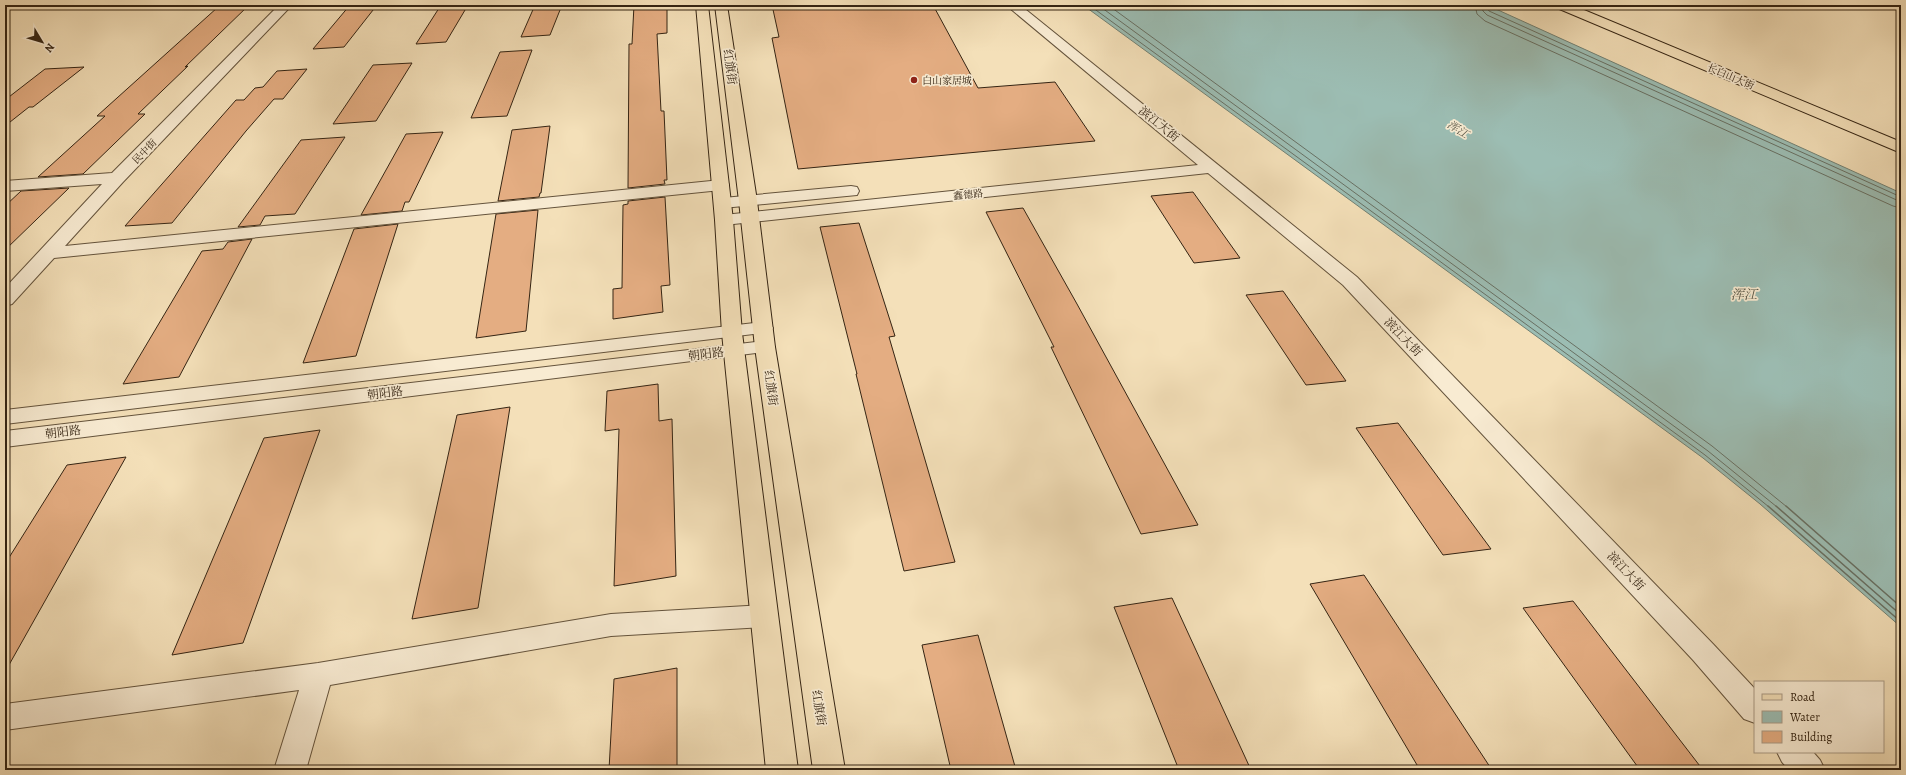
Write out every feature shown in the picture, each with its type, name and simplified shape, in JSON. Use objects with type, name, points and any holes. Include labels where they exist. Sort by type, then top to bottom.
[{"type":"main road","points":[[702,5],[723,202],[733,342],[782,770]]},
{"type":"main road","name":"红旗街","points":[[721,5],[749,209],[764,338],[828,770]]},
{"type":"main road","name":"长白山大街","points":[[1561,5],[1901,148]]},
{"type":"main road","name":"长白山大街","points":[[1579,5],[1901,137]]},
{"type":"street","name":"民中街","points":[[5,300],[116,178],[286,5]]},
{"type":"street","name":"滨江大街","points":[[1012,5],[1350,281],[1704,652],[1754,709]]},
{"type":"street","name":"鑫德路","points":[[48,253],[723,202],[749,209],[1206,162]]},
{"type":"street","points":[[5,186],[116,178]]},
{"type":"street","points":[[5,276],[29,274]]},
{"type":"street","name":"朝阳路","points":[[5,439],[764,338]]},
{"type":"street","name":"朝阳路","points":[[5,418],[733,342]]},
{"type":"street","points":[[5,717],[318,674],[611,625],[764,616]]},
{"type":"street","points":[[290,770],[318,674]]},
{"type":"street","points":[[1794,753],[1809,770]]},
{"type":"water","name":"浑江","points":[[1083,5],[1487,5],[1901,193],[1901,627],[1760,504],[1703,458]]},
{"type":"building","points":[[249,5],[138,114],[145,114],[83,174],[38,177],[105,116],[97,116],[218,7]]},
{"type":"building","points":[[350,5],[377,5],[344,47],[313,49]]},
{"type":"building","points":[[441,5],[468,5],[446,42],[416,44]]},
{"type":"building","points":[[535,5],[562,5],[550,35],[521,37]]},
{"type":"building","points":[[634,5],[667,5],[667,33],[657,34],[661,111],[664,111],[667,180],[664,180],[665,184],[628,188],[629,44],[632,44]]},
{"type":"building","name":"白山家居城","points":[[772,5],[933,5],[978,88],[1055,82],[1095,141],[798,169],[772,38],[779,37]]},
{"type":"building","points":[[532,50],[507,116],[471,118],[500,52]]},
{"type":"building","points":[[412,63],[376,121],[333,124],[373,65]]},
{"type":"building","points":[[84,67],[33,107],[29,107],[5,126],[5,100],[45,69]]},
{"type":"building","points":[[307,69],[283,99],[274,99],[246,131],[172,223],[125,226],[236,100],[244,100],[255,88],[263,87],[277,71]]},
{"type":"building","points":[[550,126],[541,193],[539,197],[498,201],[512,130]]},
{"type":"building","points":[[443,132],[409,202],[405,202],[402,211],[361,215],[406,134]]},
{"type":"building","points":[[345,137],[295,214],[265,216],[260,225],[238,227],[301,140]]},
{"type":"building","points":[[69,188],[5,250],[5,206],[21,191]]},
{"type":"building","points":[[1193,192],[1240,258],[1194,263],[1151,196]]},
{"type":"building","points":[[665,197],[670,285],[661,286],[663,312],[613,319],[613,289],[622,288],[623,205],[628,204],[628,201]]},
{"type":"building","points":[[1023,208],[1198,525],[1141,534],[1051,347],[1054,347],[986,212]]},
{"type":"building","points":[[538,210],[526,331],[476,338],[496,214]]},
{"type":"building","points":[[859,223],[895,336],[889,337],[955,562],[904,571],[820,227]]},
{"type":"building","points":[[398,224],[356,356],[303,363],[354,229]]},
{"type":"building","points":[[252,239],[179,377],[123,384],[202,251],[223,249],[228,242]]},
{"type":"building","points":[[1283,291],[1346,381],[1306,385],[1246,295]]},
{"type":"building","points":[[658,384],[659,421],[672,419],[676,576],[614,586],[619,429],[605,431],[607,391]]},
{"type":"building","points":[[510,407],[478,608],[412,619],[457,415]]},
{"type":"building","points":[[1398,423],[1491,549],[1443,555],[1356,428]]},
{"type":"building","points":[[320,430],[243,643],[172,655],[264,438]]},
{"type":"building","points":[[126,457],[5,672],[5,564],[67,465]]},
{"type":"building","points":[[1364,575],[1492,770],[1420,770],[1310,584]]},
{"type":"building","points":[[1172,598],[1251,770],[1179,770],[1114,607]]},
{"type":"building","points":[[1573,601],[1703,770],[1640,770],[1523,608]]},
{"type":"building","points":[[978,635],[1016,770],[951,770],[922,645]]},
{"type":"building","points":[[677,668],[677,770],[609,770],[614,679]]},
{"type":"place","name":"白山家居城","points":[[914,80]]}]
